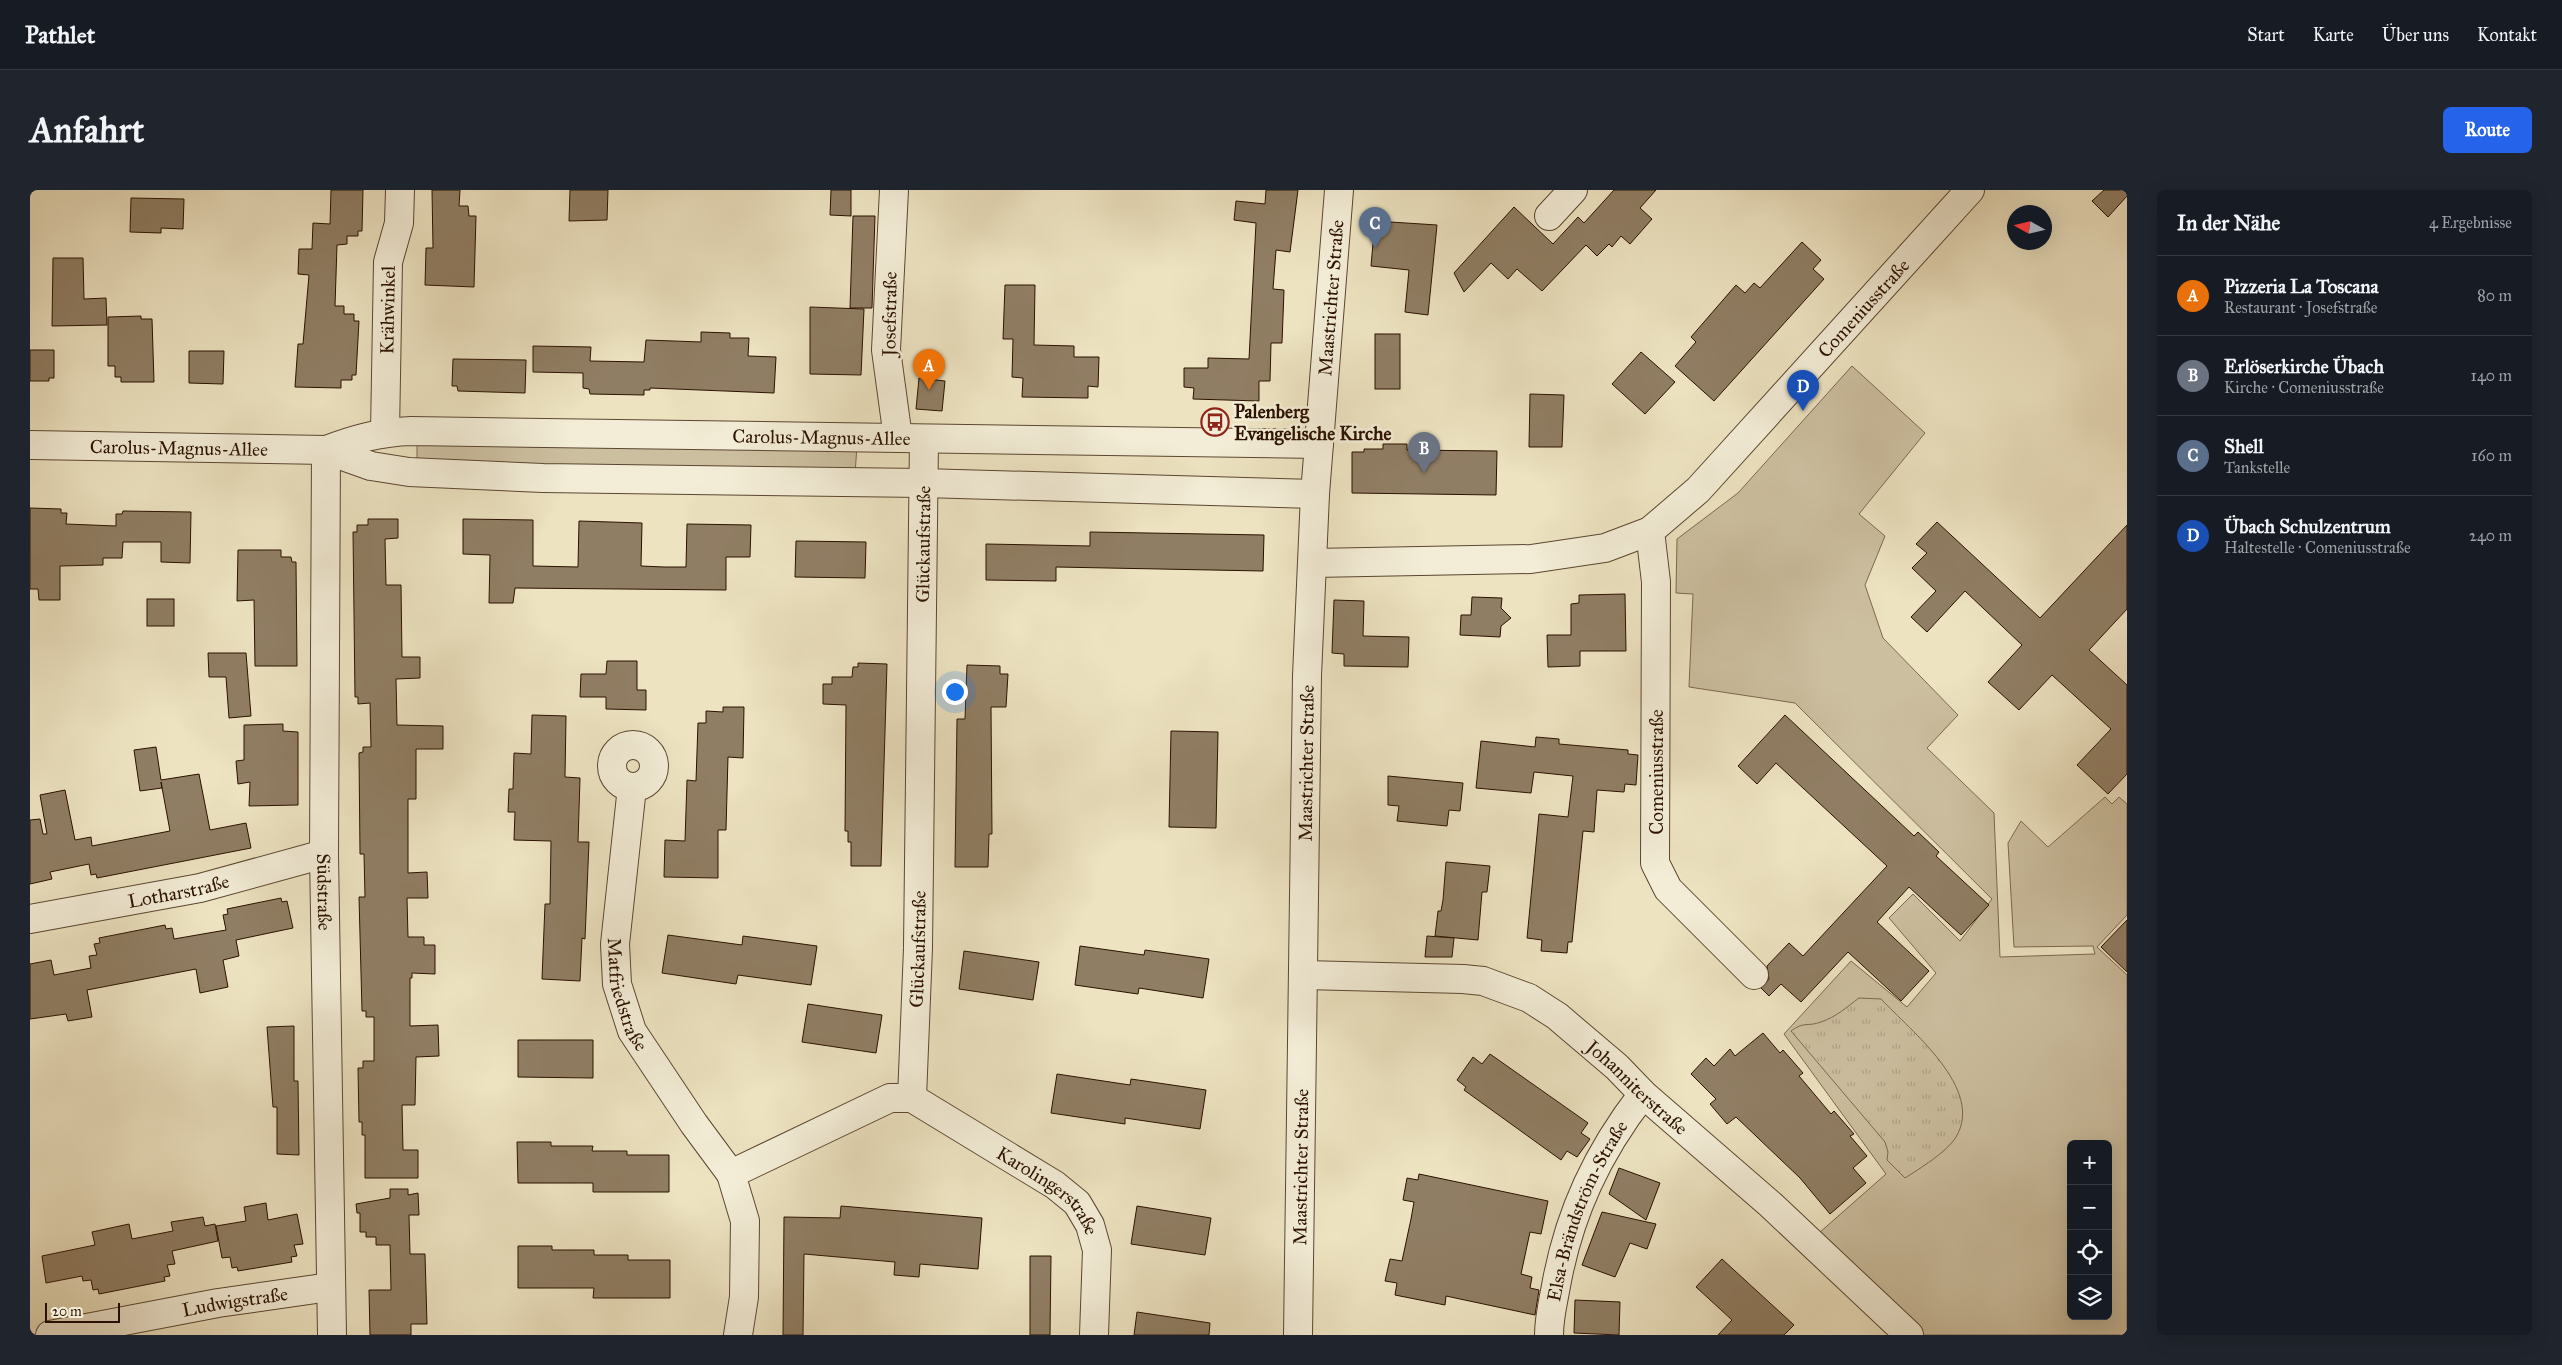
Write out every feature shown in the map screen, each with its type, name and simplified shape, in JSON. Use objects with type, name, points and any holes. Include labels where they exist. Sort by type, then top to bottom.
[{"type":"street","name":"Krähwinkel","points":[[385,432],[388,262],[399,223],[400,190]]},
{"type":"street","name":"Josefstraße","points":[[894,190],[886,350],[911,438]]},
{"type":"street","name":"Maastrichter Straße","points":[[1298,1335],[1307,676],[1315,494],[1339,190]]},
{"type":"street","points":[[1549,216],[1573,190]]},
{"type":"street","name":"Comeniusstraße","points":[[1313,563],[1531,559],[1605,548],[1650,531],[1698,490],[1970,190]]},
{"type":"street","name":"Carolus-Magnus-Allee","points":[[326,450],[360,437],[385,432],[1319,444]]},
{"type":"street","name":"Glückaufstraße","points":[[911,438],[923,483],[918,957],[912,1098]]},
{"type":"street","name":"Carolus-Magnus-Allee","points":[[30,445],[326,450],[371,466],[409,472],[543,478],[923,483],[1315,494]]},
{"type":"street","name":"Südstraße","points":[[326,450],[324,854],[332,1335]]},
{"type":"street","name":"Comeniusstraße","points":[[1650,531],[1656,582],[1656,863],[1668,889],[1754,975]]},
{"type":"street","name":"Matfriedstraße","points":[[632,787],[615,944],[617,984],[632,1031],[694,1124],[731,1174]]},
{"type":"street","name":"Lotharstraße","points":[[30,920],[200,888],[324,854]]},
{"type":"street","name":"Johanniterstraße","points":[[1304,975],[1430,977],[1477,980],[1529,998],[1557,1016],[1617,1067],[1642,1094],[1771,1205],[1909,1335]]},
{"type":"street","name":"Elsa-Brändström-Straße","points":[[1549,1335],[1549,1323],[1560,1265],[1590,1175],[1618,1125],[1642,1094]]},
{"type":"street","points":[[738,1335],[744,1297],[745,1221],[731,1174],[890,1098],[912,1098]]},
{"type":"street","name":"Karolingerstraße","points":[[912,1098],[1055,1185],[1077,1203],[1090,1225],[1096,1250],[1094,1335]]},
{"type":"street","name":"Ludwigstraße","points":[[50,1335],[218,1303],[330,1287]]},
{"type":"green space","points":[[1852,366],[1925,433],[1859,514],[1885,536],[1865,585],[1883,638],[1958,715],[1927,748],[1994,813],[2000,957],[2095,954],[2093,946],[2014,947],[2008,843],[2021,821],[2048,847],[2105,797],[2112,804],[2119,797],[2127,804],[2127,915],[2097,947],[2127,975],[2127,1335],[1923,1335],[1819,1233],[1886,1174],[1784,1034],[1851,961],[1907,1007],[1936,973],[1889,918],[1913,894],[1960,941],[1992,899],[1795,703],[1689,687],[1693,594],[1676,593],[1677,539],[1738,493]]},
{"type":"green space","points":[[417,443],[857,446],[855,474],[417,466]]},
{"type":"green space","points":[[1859,998],[1881,999],[1926,1044],[1941,1062],[1953,1081],[1961,1100],[1962,1119],[1952,1143],[1940,1154],[1905,1178],[1887,1160],[1888,1152],[1885,1142],[1791,1031],[1799,1026],[1826,1020],[1841,1012]]},
{"type":"building","points":[[331,190],[363,190],[362,231],[358,231],[358,236],[347,236],[347,244],[337,245],[335,306],[344,306],[344,314],[354,314],[354,321],[359,321],[356,375],[352,375],[352,380],[341,380],[341,388],[295,387],[298,344],[303,344],[309,275],[298,274],[299,249],[312,249],[313,223],[330,224]]},
{"type":"building","points":[[432,190],[460,190],[459,206],[468,206],[469,216],[476,216],[474,287],[425,285],[426,248],[433,248]]},
{"type":"building","points":[[570,190],[608,190],[607,220],[569,221]]},
{"type":"building","points":[[831,190],[851,190],[851,216],[830,215]]},
{"type":"building","points":[[1266,190],[1298,190],[1290,252],[1276,250],[1273,289],[1284,290],[1282,343],[1271,343],[1270,381],[1259,381],[1259,401],[1193,399],[1194,388],[1184,387],[1184,368],[1208,368],[1208,358],[1249,359],[1256,223],[1234,220],[1236,201],[1265,204]]},
{"type":"building","points":[[1614,190],[1656,190],[1640,208],[1652,219],[1630,244],[1621,236],[1612,247],[1609,244],[1597,256],[1586,245],[1542,291],[1517,269],[1508,279],[1491,263],[1464,292],[1454,273],[1514,207],[1553,244],[1578,217],[1584,223]]},
{"type":"building","points":[[2104,190],[2127,190],[2127,196],[2108,217],[2092,201]]},
{"type":"building","points":[[131,198],[184,199],[183,229],[161,228],[161,233],[130,232]]},
{"type":"building","points":[[853,216],[875,216],[872,308],[850,308]]},
{"type":"building","points":[[1375,221],[1437,225],[1428,315],[1405,312],[1409,270],[1371,266]]},
{"type":"building","points":[[1802,242],[1821,260],[1813,269],[1824,279],[1714,401],[1675,366],[1696,342],[1691,337],[1736,285],[1745,293],[1754,283],[1760,288]]},
{"type":"building","points":[[53,258],[83,258],[84,299],[106,298],[107,325],[52,326]]},
{"type":"building","points":[[1005,285],[1035,285],[1034,345],[1074,346],[1074,357],[1099,357],[1098,387],[1088,386],[1088,398],[1022,397],[1023,378],[1012,377],[1013,339],[1003,339]]},
{"type":"building","points":[[810,307],[864,309],[861,375],[810,374]]},
{"type":"building","points":[[141,316],[141,319],[152,319],[154,382],[121,382],[121,377],[115,377],[115,366],[108,366],[108,317]]},
{"type":"building","points":[[701,332],[730,333],[730,338],[749,338],[748,356],[776,357],[774,393],[650,388],[650,390],[644,390],[644,395],[590,394],[589,389],[583,388],[583,373],[533,372],[533,346],[591,347],[590,361],[644,362],[646,340],[701,342]]},
{"type":"building","points":[[1375,334],[1400,334],[1400,389],[1375,389]]},
{"type":"building","points":[[30,350],[54,350],[54,378],[49,378],[49,381],[30,381]]},
{"type":"building","points":[[189,351],[224,351],[223,384],[189,383]]},
{"type":"building","points":[[1641,352],[1675,382],[1645,414],[1612,384]]},
{"type":"building","points":[[453,359],[526,360],[525,393],[458,391],[457,386],[452,386]]},
{"type":"building","points":[[919,378],[945,381],[942,411],[916,409]]},
{"type":"building","points":[[1530,394],[1564,395],[1562,447],[1529,447]]},
{"type":"building","points":[[1383,444],[1407,444],[1407,450],[1497,451],[1496,495],[1352,493],[1352,452],[1364,452],[1364,449],[1383,449]]},
{"type":"building","points":[[30,508],[61,509],[61,513],[67,513],[66,524],[116,526],[116,514],[122,514],[123,511],[191,512],[190,563],[161,562],[161,542],[123,542],[122,558],[103,558],[103,565],[60,566],[60,600],[39,600],[38,589],[30,589]]},
{"type":"building","points":[[368,519],[398,519],[398,538],[385,539],[386,585],[401,585],[402,657],[420,657],[420,678],[396,679],[397,725],[443,726],[443,749],[416,749],[416,799],[408,799],[408,873],[427,872],[428,898],[407,898],[408,937],[424,937],[424,945],[435,945],[435,974],[412,973],[412,978],[410,978],[410,1026],[438,1025],[439,1056],[416,1057],[415,1105],[402,1105],[403,1150],[418,1150],[418,1178],[365,1178],[365,1135],[362,1135],[362,1122],[359,1122],[358,1068],[363,1068],[363,1061],[374,1061],[374,1017],[366,1017],[366,1011],[362,1011],[359,897],[365,897],[364,854],[360,854],[359,753],[363,752],[363,747],[371,747],[370,703],[358,704],[358,697],[355,697],[353,532],[357,532],[357,525],[368,525]]},
{"type":"building","points":[[463,519],[533,520],[533,566],[578,567],[579,521],[642,523],[641,566],[664,567],[686,567],[687,524],[751,525],[750,557],[726,557],[726,590],[515,588],[513,603],[489,603],[490,555],[463,554]]},
{"type":"building","points":[[1937,522],[2040,618],[2127,525],[2127,609],[2089,650],[2127,685],[2127,774],[2108,794],[2077,765],[2111,729],[2052,675],[2019,710],[1988,682],[2022,645],[1965,591],[1927,632],[1911,617],[1936,591],[1912,568],[1927,553],[1916,544]]},
{"type":"building","points":[[1090,532],[1264,535],[1263,571],[1056,567],[1056,581],[986,580],[986,544],[1090,546]]},
{"type":"building","points":[[796,541],[866,542],[865,578],[795,577]]},
{"type":"building","points":[[238,550],[281,550],[281,557],[291,557],[292,562],[296,562],[297,666],[255,666],[254,600],[237,601]]},
{"type":"building","points":[[1625,594],[1626,651],[1580,651],[1580,666],[1548,667],[1547,635],[1571,635],[1571,604],[1579,603],[1579,595]]},
{"type":"building","points":[[1472,597],[1502,598],[1501,608],[1511,618],[1501,626],[1500,637],[1460,635],[1461,615],[1471,615]]},
{"type":"building","points":[[147,599],[174,599],[174,626],[147,626]]},
{"type":"building","points":[[1334,600],[1364,601],[1363,636],[1409,637],[1408,667],[1344,666],[1344,654],[1332,653]]},
{"type":"building","points":[[208,653],[246,653],[251,716],[229,718],[226,677],[209,677]]},
{"type":"building","points":[[607,661],[637,661],[637,690],[646,690],[646,710],[606,709],[606,697],[580,697],[581,674],[606,674]]},
{"type":"building","points":[[858,663],[887,664],[881,866],[851,866],[851,842],[848,842],[848,831],[845,831],[846,705],[823,704],[823,684],[832,684],[832,677],[852,677],[853,667],[858,667]]},
{"type":"building","points":[[967,665],[1000,666],[1000,674],[1008,674],[1006,707],[991,707],[992,834],[989,834],[988,867],[955,867],[957,719],[965,719]]},
{"type":"building","points":[[723,707],[744,707],[743,758],[728,757],[726,830],[718,830],[718,878],[664,877],[665,840],[685,841],[687,780],[696,781],[698,723],[706,723],[706,711],[723,712]]},
{"type":"building","points":[[532,715],[566,716],[565,777],[580,778],[578,842],[589,842],[585,939],[582,938],[580,981],[542,979],[545,904],[550,904],[551,841],[514,840],[515,812],[508,812],[509,789],[513,789],[514,753],[531,754]]},
{"type":"building","points":[[1785,715],[1914,836],[1918,832],[1939,852],[1936,856],[1989,905],[1961,935],[1909,887],[1877,922],[1929,971],[1901,1001],[1848,952],[1801,1002],[1781,984],[1769,996],[1761,988],[1769,979],[1767,966],[1789,943],[1803,956],[1887,866],[1776,763],[1757,784],[1738,766]]},
{"type":"building","points":[[283,724],[283,731],[298,732],[298,805],[249,806],[250,782],[238,784],[236,761],[244,760],[244,725]]},
{"type":"building","points":[[1171,731],[1218,732],[1216,828],[1169,827]]},
{"type":"building","points":[[1536,737],[1559,739],[1559,744],[1628,750],[1628,754],[1638,755],[1636,785],[1625,784],[1624,792],[1597,790],[1594,832],[1583,831],[1572,942],[1568,942],[1567,953],[1541,951],[1542,940],[1527,938],[1539,814],[1568,817],[1573,776],[1534,772],[1531,793],[1476,788],[1481,741],[1535,747]]},
{"type":"building","points":[[156,747],[161,780],[199,774],[210,830],[246,823],[251,848],[97,878],[96,874],[91,875],[89,864],[50,872],[52,879],[30,884],[30,820],[40,819],[43,834],[47,834],[40,795],[65,790],[75,840],[91,837],[92,846],[170,831],[161,782],[162,788],[140,791],[134,750]]},
{"type":"building","points":[[1388,776],[1463,783],[1460,811],[1449,810],[1447,826],[1397,821],[1399,806],[1388,805]]},
{"type":"building","points":[[1446,862],[1490,866],[1487,892],[1482,892],[1478,940],[1435,936],[1438,911],[1441,911],[1443,900]]},
{"type":"building","points":[[281,898],[282,902],[287,901],[293,928],[236,940],[239,956],[223,960],[228,987],[200,993],[196,969],[87,990],[92,1017],[68,1021],[66,1014],[30,1019],[30,964],[51,960],[54,975],[91,968],[89,956],[97,955],[94,944],[100,943],[99,938],[165,925],[166,929],[172,928],[174,939],[226,930],[223,915],[228,914],[227,909]]},
{"type":"building","points":[[2127,920],[2127,972],[2101,947]]},
{"type":"building","points":[[668,935],[742,945],[743,936],[817,946],[811,985],[738,975],[736,984],[662,973]]},
{"type":"building","points":[[1427,936],[1454,938],[1452,957],[1425,957]]},
{"type":"building","points":[[1080,946],[1144,955],[1145,950],[1209,959],[1203,998],[1139,988],[1138,994],[1075,985]]},
{"type":"building","points":[[964,951],[1039,962],[1033,1000],[959,989]]},
{"type":"building","points":[[808,1004],[882,1015],[876,1053],[802,1042]]},
{"type":"building","points":[[294,1026],[294,1081],[298,1081],[299,1155],[277,1154],[277,1107],[273,1107],[267,1027]]},
{"type":"building","points":[[1763,1033],[1780,1053],[1783,1050],[1803,1073],[1799,1076],[1831,1114],[1834,1111],[1854,1134],[1850,1136],[1867,1156],[1853,1168],[1866,1183],[1830,1214],[1800,1178],[1736,1117],[1727,1124],[1710,1104],[1716,1099],[1691,1074],[1706,1058],[1714,1066],[1730,1049],[1735,1056]]},
{"type":"building","points":[[518,1040],[593,1040],[593,1078],[518,1077]]},
{"type":"building","points":[[1490,1054],[1588,1123],[1581,1133],[1590,1139],[1577,1157],[1567,1151],[1561,1160],[1464,1090],[1466,1087],[1457,1080],[1473,1057],[1482,1064]]},
{"type":"building","points":[[1057,1074],[1130,1085],[1131,1079],[1206,1090],[1200,1129],[1125,1118],[1125,1124],[1051,1113]]},
{"type":"building","points":[[517,1142],[551,1142],[551,1146],[593,1146],[592,1151],[627,1151],[627,1155],[669,1155],[669,1192],[593,1192],[593,1183],[518,1183]]},
{"type":"building","points":[[1619,1168],[1660,1183],[1646,1220],[1609,1194]]},
{"type":"building","points":[[1419,1174],[1548,1201],[1541,1234],[1530,1232],[1521,1274],[1532,1277],[1530,1288],[1539,1290],[1535,1315],[1446,1296],[1445,1305],[1395,1295],[1397,1283],[1385,1281],[1390,1259],[1402,1261],[1411,1219],[1414,1202],[1403,1200],[1407,1178],[1418,1180]]},
{"type":"building","points":[[390,1189],[408,1189],[408,1195],[418,1193],[419,1215],[409,1215],[410,1254],[425,1254],[427,1324],[411,1324],[411,1335],[370,1335],[369,1290],[391,1290],[390,1245],[376,1245],[376,1237],[366,1237],[366,1232],[360,1232],[360,1213],[357,1213],[356,1204],[390,1198]]},
{"type":"building","points":[[266,1203],[268,1220],[297,1214],[303,1244],[294,1245],[297,1256],[291,1257],[292,1262],[238,1271],[237,1267],[232,1268],[230,1257],[222,1258],[216,1226],[246,1221],[244,1207]]},
{"type":"building","points":[[841,1206],[982,1218],[978,1269],[920,1264],[919,1277],[894,1275],[895,1262],[804,1254],[803,1335],[783,1335],[784,1217],[840,1218]]},
{"type":"building","points":[[1137,1206],[1211,1218],[1205,1255],[1131,1244]]},
{"type":"building","points":[[1602,1212],[1656,1224],[1647,1249],[1630,1243],[1615,1277],[1582,1265]]},
{"type":"building","points":[[203,1217],[205,1226],[215,1224],[218,1241],[172,1251],[175,1264],[167,1265],[170,1276],[164,1277],[165,1281],[99,1294],[98,1289],[93,1290],[91,1280],[83,1281],[82,1276],[46,1283],[42,1256],[95,1245],[92,1232],[129,1224],[132,1239],[173,1231],[171,1222]]},
{"type":"building","points":[[518,1246],[552,1246],[552,1250],[594,1250],[594,1255],[628,1255],[628,1260],[670,1260],[670,1298],[593,1298],[594,1288],[518,1288]]},
{"type":"building","points":[[1030,1256],[1051,1256],[1050,1335],[1030,1335]]},
{"type":"building","points":[[1722,1259],[1794,1325],[1784,1335],[1718,1335],[1732,1320],[1696,1287]]},
{"type":"building","points":[[1575,1300],[1620,1302],[1619,1335],[1574,1333]]},
{"type":"building","points":[[1137,1312],[1210,1323],[1209,1335],[1134,1335]]},
{"type":"place","name":"Shell","points":[[1375,248]]},
{"type":"place","name":"Pizzeria La Toscana","points":[[929,390]]},
{"type":"place","name":"Übach Schulzentrum","points":[[1803,411]]},
{"type":"place","name":"Palenberg Evangelische Kirche","points":[[1215,422]]},
{"type":"place","name":"Erlöserkirche Übach","points":[[1424,473]]}]
